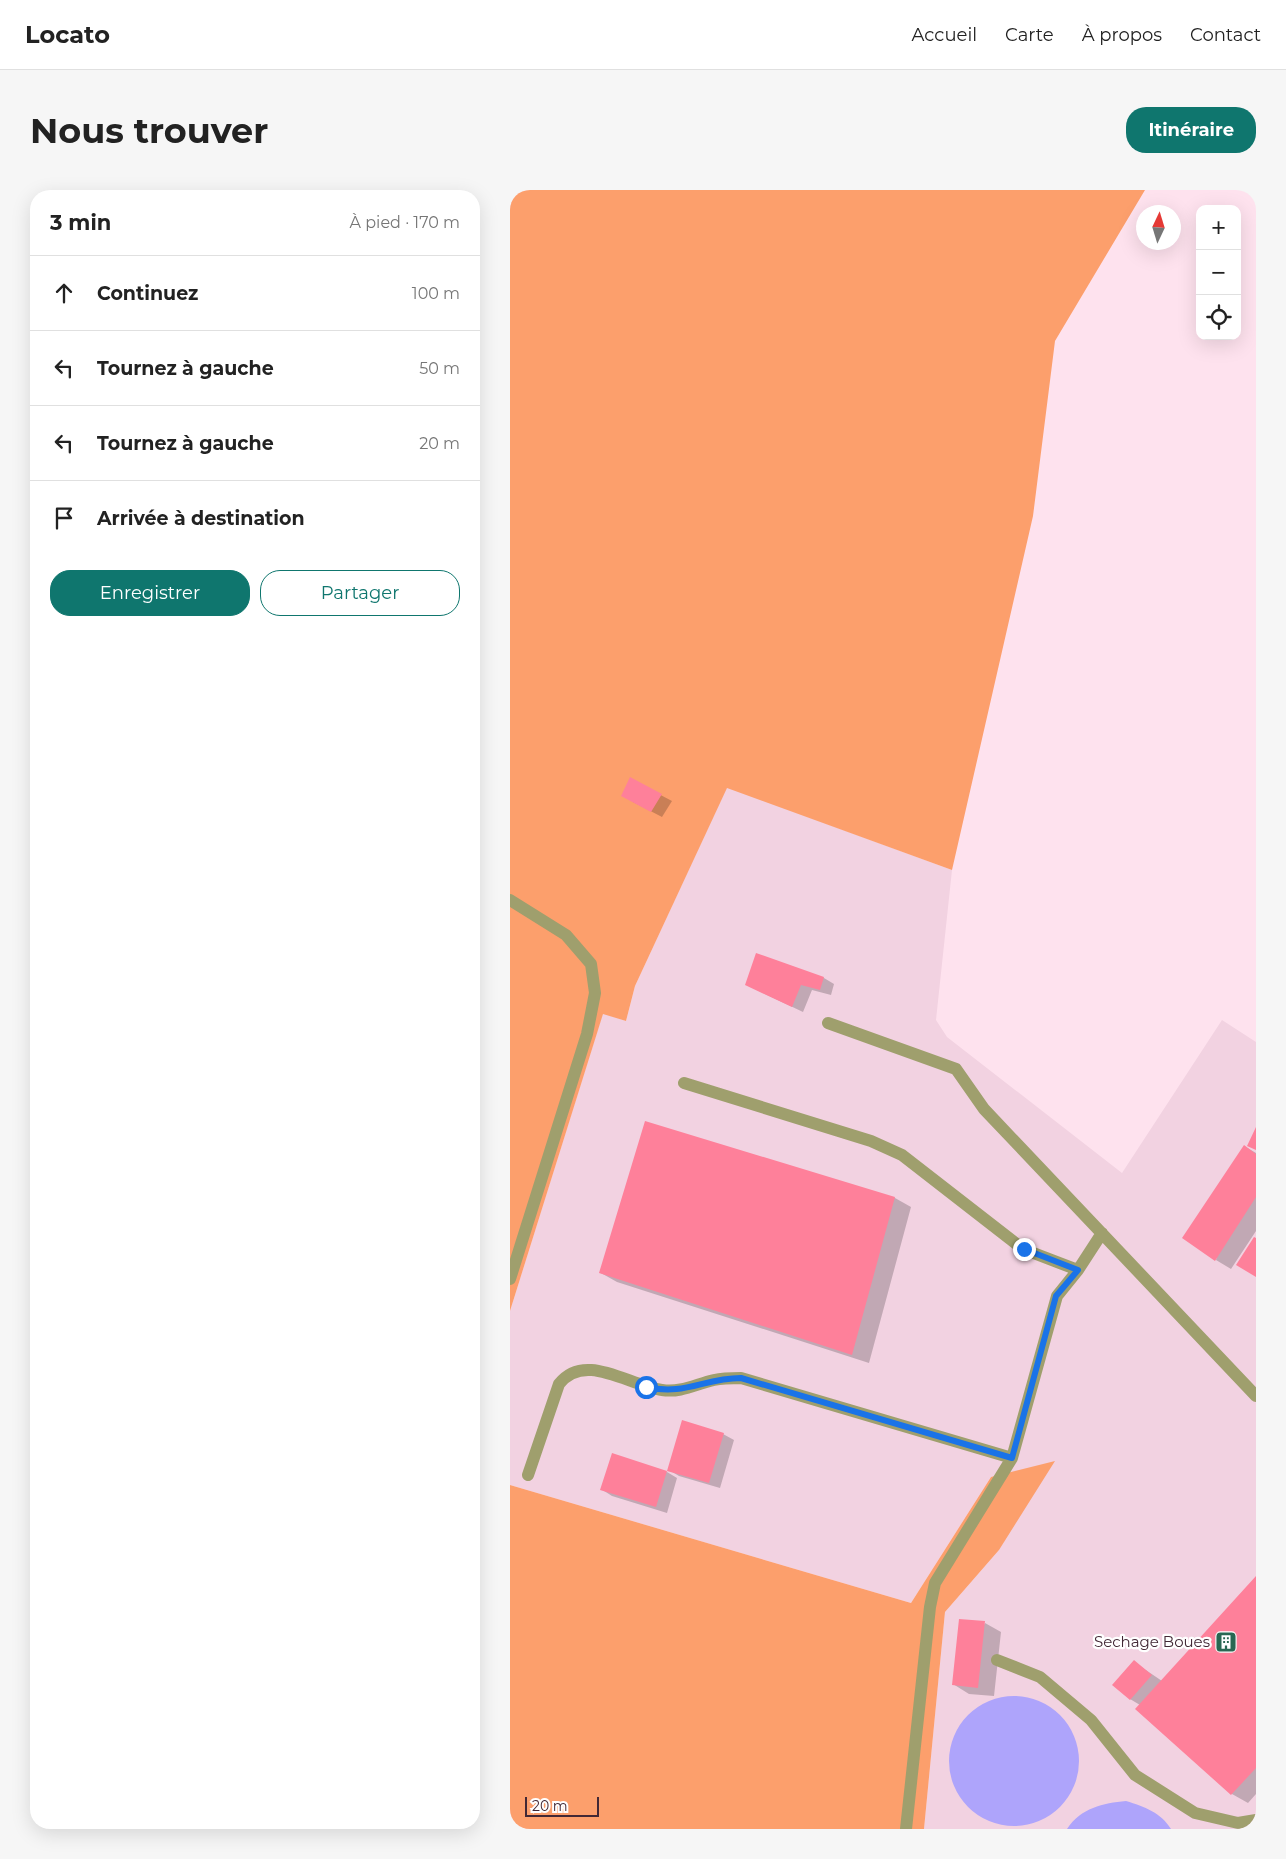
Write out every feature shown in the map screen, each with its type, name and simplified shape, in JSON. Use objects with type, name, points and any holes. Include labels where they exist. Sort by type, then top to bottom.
[{"type":"street","points":[[510,900],[566,935],[591,964],[595,993],[588,1034],[510,1279]]},
{"type":"street","points":[[828,1023],[956,1069],[984,1108],[1256,1396]]},
{"type":"street","points":[[684,1083],[871,1141],[902,1155],[1024,1249],[1078,1270]]},
{"type":"street","points":[[906,1829],[930,1607],[935,1583],[1012,1458],[1056,1296],[1078,1270],[1102,1233]]},
{"type":"street","points":[[528,1475],[559,1384],[570,1373],[584,1369],[664,1391],[682,1390],[719,1379],[741,1378],[1012,1458]]},
{"type":"street","points":[[997,1660],[1040,1677],[1091,1720],[1135,1775],[1195,1814],[1238,1823],[1256,1820]]},
{"type":"shaded area","points":[[510,190],[1145,190],[1055,341],[1033,516],[952,870],[727,788],[635,986],[626,1021],[603,1014],[510,1311]]},
{"type":"shaded area","points":[[727,787],[952,870],[936,1020],[947,1037],[1122,1173],[1222,1020],[1256,1042],[1256,1829],[924,1829],[945,1612],[999,1550],[991,1477],[911,1603],[510,1485],[510,1311],[603,1013],[626,1021],[635,986]]},
{"type":"shaded area","points":[[1055,1461],[999,1550],[945,1612],[924,1829],[510,1829],[510,1485],[911,1603],[991,1477]]},
{"type":"shaded area","points":[[1014,1696],[1027,1697],[1039,1701],[1060,1715],[1074,1736],[1078,1748],[1078,1774],[1074,1786],[1060,1807],[1039,1821],[1027,1825],[1014,1826],[1001,1825],[989,1821],[968,1807],[954,1786],[950,1774],[949,1761],[950,1748],[954,1736],[968,1715],[989,1701],[1001,1697]]},
{"type":"shaded area","points":[[1126,1801],[1157,1814],[1171,1829],[1067,1829],[1086,1811],[1109,1803]]},
{"type":"building","points":[[630,777],[662,794],[651,812],[621,796]]},
{"type":"building","points":[[756,953],[824,977],[820,990],[801,985],[792,1007],[745,985]]},
{"type":"building","points":[[645,1121],[895,1197],[852,1355],[599,1273]]},
{"type":"building","points":[[1256,1127],[1256,1150],[1247,1146]]},
{"type":"building","points":[[1244,1145],[1256,1154],[1256,1197],[1215,1261],[1182,1238]]},
{"type":"building","points":[[1254,1237],[1256,1238],[1256,1277],[1236,1265]]},
{"type":"building","points":[[682,1420],[724,1433],[709,1483],[667,1471]]},
{"type":"building","points":[[612,1453],[667,1471],[656,1507],[600,1490]]},
{"type":"building","name":"Sechage Boues","points":[[1256,1576],[1256,1768],[1231,1795],[1135,1709]]},
{"type":"building","points":[[959,1619],[985,1621],[978,1688],[952,1685]]},
{"type":"building","points":[[1134,1660],[1152,1675],[1130,1700],[1112,1685]]},
{"type":"place","name":"Sechage Boues","points":[[1226,1642]]},
{"type":"route","points":[[646,1387],[664,1391],[682,1390],[699,1386],[712,1380],[741,1378],[1012,1458],[1056,1296],[1078,1270],[1024,1249]]}]
